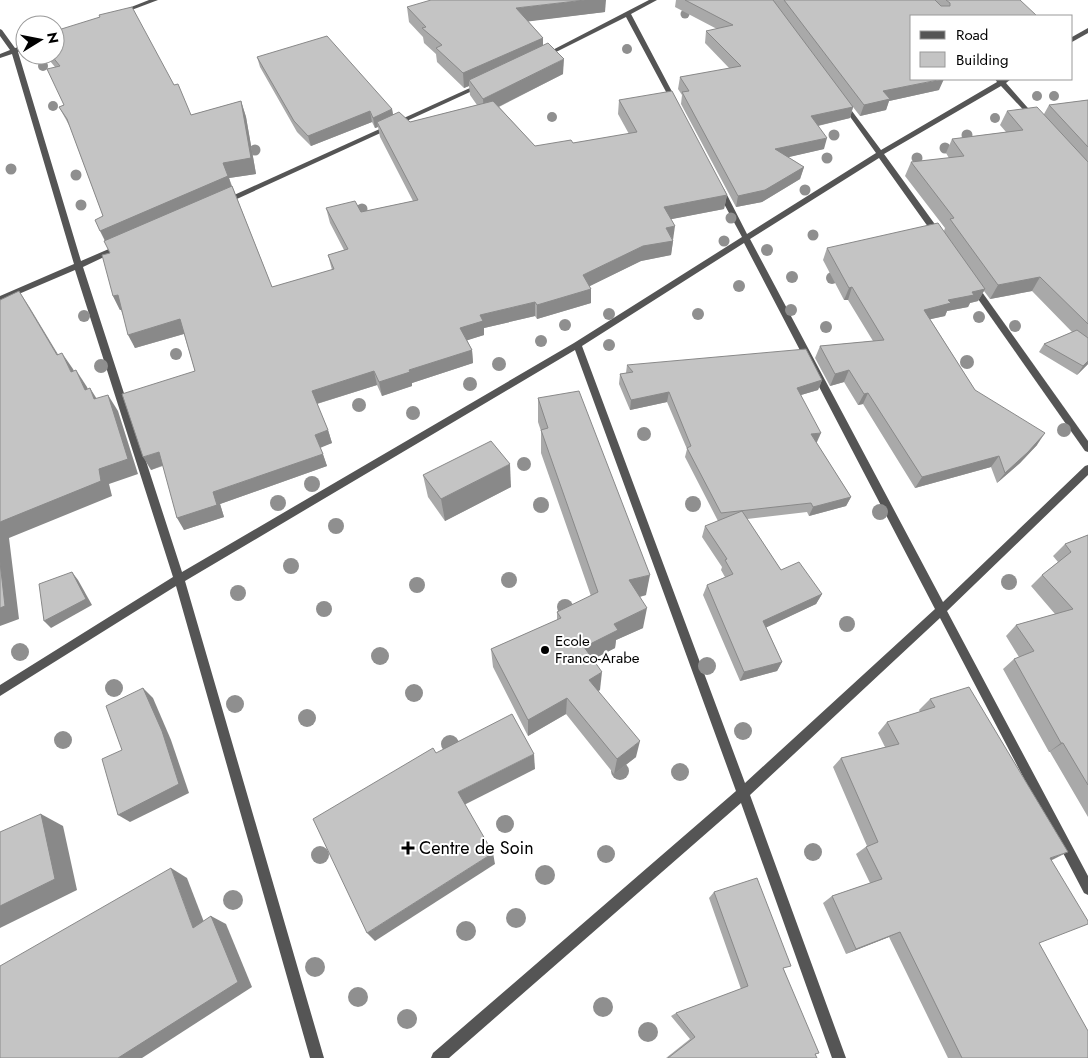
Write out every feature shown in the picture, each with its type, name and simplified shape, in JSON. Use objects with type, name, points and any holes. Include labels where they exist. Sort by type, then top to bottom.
[{"type":"street","points":[[109,16],[155,0]]},
{"type":"street","points":[[537,59],[654,0]]},
{"type":"street","points":[[628,14],[678,109]]},
{"type":"street","points":[[1073,39],[1088,30]]},
{"type":"street","points":[[0,31],[14,51],[78,265],[179,579],[317,1058]]},
{"type":"street","points":[[0,56],[14,51]]},
{"type":"street","points":[[0,691],[179,579],[577,344],[880,154],[1003,80],[1042,126]]},
{"type":"street","points":[[220,203],[484,83]]},
{"type":"street","points":[[839,98],[942,241]]},
{"type":"street","points":[[714,178],[1088,889]]},
{"type":"street","points":[[0,299],[131,242]]},
{"type":"street","points":[[970,281],[1088,448]]},
{"type":"street","points":[[577,344],[839,1058]]},
{"type":"street","points":[[438,1058],[743,793],[942,609],[1088,469]]},
{"type":"building","points":[[431,0],[585,0],[516,8],[543,38],[463,73],[436,48],[442,45],[422,28],[426,27],[407,7]]},
{"type":"building","points":[[685,0],[773,0],[853,107],[811,116],[827,138],[775,149],[804,167],[765,190],[738,196],[682,92],[689,91],[680,77],[741,66],[706,31],[733,25]]},
{"type":"building","points":[[784,0],[935,0],[941,6],[950,6],[950,3],[946,0],[1020,0],[1036,15],[910,15],[910,80],[938,80],[883,91],[890,99],[864,105]]},
{"type":"building","points":[[132,7],[174,85],[178,84],[191,115],[241,101],[251,158],[223,163],[228,176],[100,231],[95,220],[103,216],[67,119],[59,107],[64,105],[47,69],[65,65],[65,28],[100,17],[99,15]]},
{"type":"building","points":[[327,36],[392,109],[373,118],[370,111],[308,136],[294,121],[257,57]]},
{"type":"building","points":[[548,43],[564,59],[483,99],[469,80]]},
{"type":"building","points":[[672,91],[727,195],[664,207],[675,226],[666,228],[673,241],[643,246],[583,275],[591,289],[537,305],[535,302],[480,315],[483,321],[460,328],[472,350],[409,370],[410,372],[379,382],[374,371],[312,391],[328,430],[315,435],[323,454],[213,492],[217,505],[177,518],[159,452],[143,457],[122,394],[195,371],[180,319],[128,335],[118,295],[113,296],[102,255],[110,253],[104,241],[232,186],[272,287],[334,269],[328,255],[348,249],[326,208],[355,201],[361,212],[418,200],[377,122],[399,112],[410,122],[493,101],[535,146],[571,140],[573,143],[637,132],[619,100]]},
{"type":"building","points":[[1088,100],[1088,147],[1049,105]]},
{"type":"building","points":[[1037,107],[1088,162],[1088,324],[1040,277],[998,285],[950,219],[954,218],[911,162],[964,156],[952,139],[1023,130],[1007,111]]},
{"type":"building","points":[[938,223],[985,289],[972,292],[974,295],[948,300],[951,303],[924,310],[975,390],[1045,433],[1005,473],[999,456],[922,477],[868,393],[864,394],[849,370],[835,374],[820,346],[884,340],[852,287],[849,288],[827,248]]},
{"type":"building","points":[[19,291],[57,355],[62,353],[71,372],[76,370],[85,390],[90,388],[94,399],[108,395],[128,459],[99,469],[101,481],[0,522],[0,300]]},
{"type":"building","points":[[1077,330],[1088,338],[1088,361],[1083,366],[1044,344]]},
{"type":"building","points":[[806,349],[822,380],[797,388],[821,433],[811,434],[851,497],[813,507],[811,503],[721,513],[687,448],[691,446],[669,392],[631,400],[620,374],[633,372],[627,365]]},
{"type":"building","points":[[579,391],[650,575],[629,580],[647,608],[614,624],[618,630],[584,647],[602,672],[589,680],[640,741],[617,759],[567,698],[528,720],[491,649],[561,618],[557,612],[598,592],[541,430],[548,428],[538,398]]},
{"type":"building","points":[[491,441],[510,464],[441,499],[423,475]]},
{"type":"building","points":[[742,511],[781,570],[799,562],[822,594],[763,621],[782,662],[744,672],[707,585],[733,574],[725,560],[727,559],[705,526]]},
{"type":"building","points":[[1088,535],[1088,785],[1063,743],[1061,743],[1014,659],[1034,651],[1016,625],[1073,609],[1042,575],[1071,552],[1065,544]]},
{"type":"building","points":[[0,562],[5,606],[0,608]]},
{"type":"building","points":[[72,572],[86,599],[44,621],[39,584]]},
{"type":"building","points":[[969,687],[1068,852],[1050,858],[1088,924],[1039,943],[1088,1031],[1088,1058],[962,1058],[900,932],[856,949],[832,896],[882,879],[866,847],[878,842],[841,758],[899,744],[887,722],[935,707],[930,699]]},
{"type":"building","points":[[143,688],[162,731],[179,784],[118,815],[102,759],[122,750],[106,706]]},
{"type":"building","name":"Centre de Soin","points":[[512,714],[534,754],[458,792],[493,853],[367,933],[313,819],[433,748],[436,753]]},
{"type":"building","points":[[41,814],[55,879],[0,906],[0,832]]},
{"type":"building","points":[[171,868],[193,928],[211,916],[238,982],[118,1058],[0,1058],[0,966]]},
{"type":"building","points":[[757,878],[791,966],[783,968],[819,1053],[815,1054],[817,1058],[668,1058],[695,1037],[676,1013],[748,986],[714,892]]},
{"type":"place","name":"Ecole Franco-Arabe","points":[[545,650]]},
{"type":"place","name":"Centre de Soin","points":[[408,848]]}]
